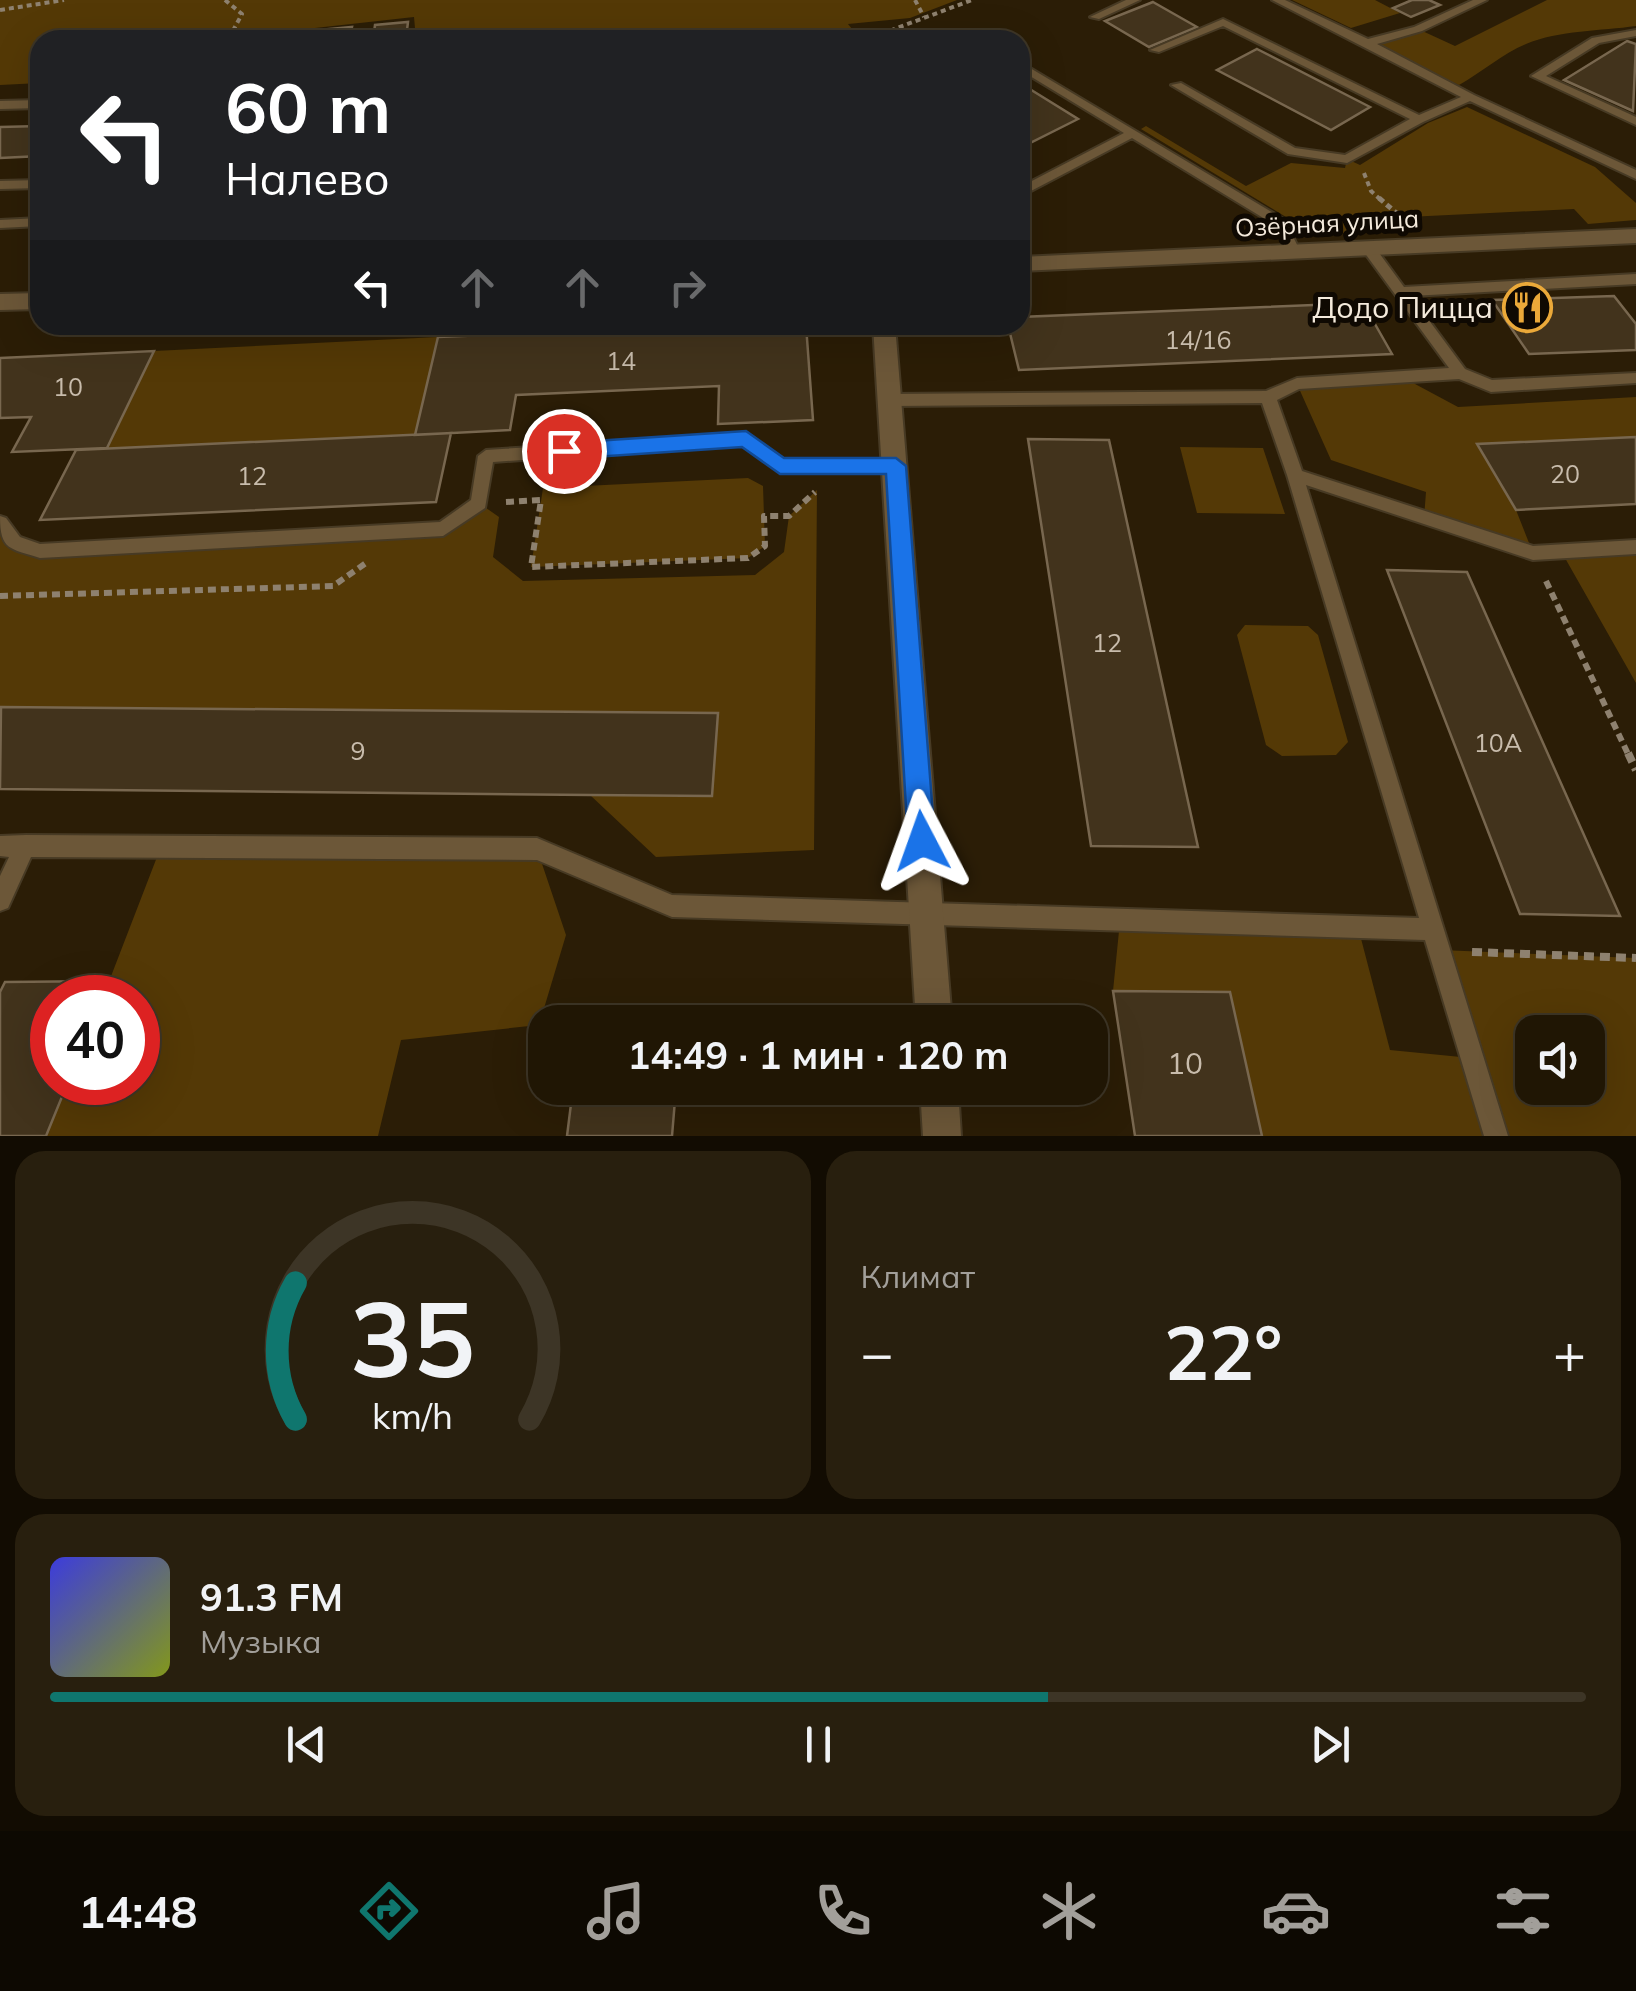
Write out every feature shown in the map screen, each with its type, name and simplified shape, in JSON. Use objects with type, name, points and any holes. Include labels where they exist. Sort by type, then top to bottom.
[{"type":"street","name":"Озёрная улица","points":[[1030,264],[1636,236]]},
{"type":"street","points":[[0,302],[30,301]]},
{"type":"street","points":[[885,335],[933,1005]]},
{"type":"street","points":[[940,1105],[942,1136]]},
{"type":"lane","points":[[1095,17],[1135,0]]},
{"type":"lane","points":[[1277,0],[1636,175]]},
{"type":"lane","points":[[1367,43],[1418,29],[1482,0]]},
{"type":"lane","points":[[1155,50],[1223,22],[1419,119]]},
{"type":"lane","points":[[1636,33],[1596,40],[1536,76],[1636,121]]},
{"type":"lane","points":[[1030,71],[1280,223],[1294,253]]},
{"type":"lane","points":[[1177,86],[1292,152],[1347,160],[1419,119],[1470,97]]},
{"type":"lane","points":[[0,106],[30,104]]},
{"type":"lane","points":[[1030,187],[1133,133]]},
{"type":"lane","points":[[0,186],[30,184]]},
{"type":"lane","points":[[0,224],[30,222]]},
{"type":"lane","points":[[1369,249],[1460,373]]},
{"type":"lane","points":[[1401,292],[1636,279]]},
{"type":"lane","points":[[891,400],[1268,397],[1296,384],[1460,373],[1491,386],[1636,378]]},
{"type":"lane","points":[[1268,397],[1496,1136]]},
{"type":"lane","points":[[0,523],[14,542],[40,550],[443,529],[480,504],[486,456],[746,439],[780,466],[896,466]]},
{"type":"lane","points":[[1295,475],[1533,553],[1636,547]]},
{"type":"lane","points":[[0,900],[26,845]]},
{"type":"lane","points":[[0,846],[537,849],[672,906],[1436,940]]},
{"type":"path","points":[[0,10],[64,0]]},
{"type":"path","points":[[225,0],[242,14],[233,30]]},
{"type":"path","points":[[915,0],[924,17]]},
{"type":"path","points":[[890,30],[972,0]]},
{"type":"path","points":[[1347,160],[1360,162],[1371,191],[1401,217]]},
{"type":"path","points":[[480,504],[541,500],[532,568],[748,558],[765,546],[764,516],[788,516],[817,490],[816,466]]},
{"type":"path","points":[[1533,553],[1636,770]]},
{"type":"path","points":[[0,596],[332,586]]},
{"type":"path","points":[[1436,940],[1636,958]]},
{"type":"shaded area","points":[[0,0],[957,0],[910,18],[848,24],[853,30],[415,30],[414,17],[305,30],[30,30],[30,84],[0,85]]},
{"type":"shaded area","points":[[1292,0],[1375,0],[1400,13],[1351,28]]},
{"type":"shaded area","points":[[1547,0],[1636,0],[1636,26],[1539,39],[1459,85],[1367,43],[1418,29],[1455,46]]},
{"type":"shaded area","points":[[1467,107],[1595,167],[1636,203],[1636,220],[1588,224],[1574,209],[1387,218],[1395,231],[1314,234],[1141,129],[1146,126],[1246,186],[1291,163],[1345,168],[1347,159],[1360,165],[1428,123]]},
{"type":"shaded area","points":[[438,337],[415,435],[107,448],[154,351]]},
{"type":"shaded area","points":[[1402,377],[1458,407],[1636,397],[1636,437],[1477,445],[1516,510],[1533,553],[1424,518],[1426,492],[1331,460],[1297,384]]},
{"type":"shaded area","points":[[1180,447],[1263,448],[1285,514],[1197,513]]},
{"type":"shaded area","points":[[748,478],[763,486],[765,546],[748,558],[531,567],[543,488]]},
{"type":"shaded area","points":[[817,490],[814,850],[656,857],[590,795],[712,796],[717,713],[0,708],[0,523],[40,551],[443,529],[479,503],[499,517],[493,557],[523,581],[755,575],[784,552],[789,516]]},
{"type":"shaded area","points":[[1636,547],[1636,683],[1561,551]]},
{"type":"shaded area","points":[[1245,625],[1308,626],[1318,635],[1348,742],[1336,755],[1282,756],[1266,745],[1237,635]]},
{"type":"shaded area","points":[[162,844],[537,849],[566,935],[545,1005],[528,1005],[528,1026],[401,1040],[378,1136],[46,1136],[59,1105],[160,1105],[160,975],[111,975]]},
{"type":"shaded area","points":[[1120,921],[1358,927],[1390,1050],[1471,1058],[1440,950],[1636,958],[1636,1136],[1262,1136],[1230,992],[1113,991]]},
{"type":"building","points":[[1412,0],[1440,5],[1411,17],[1393,8]]},
{"type":"building","points":[[1153,2],[1197,27],[1149,47],[1105,21]]},
{"type":"building","points":[[408,22],[407,30],[374,30],[375,25]]},
{"type":"building","points":[[1627,41],[1636,44],[1633,111],[1564,80]]},
{"type":"building","points":[[1257,49],[1370,107],[1331,130],[1217,70]]},
{"type":"building","points":[[1030,89],[1078,119],[1030,143]]},
{"type":"building","points":[[30,126],[30,156],[0,158],[0,127]]},
{"type":"building","points":[[1614,296],[1636,324],[1636,350],[1529,354],[1492,300]]},
{"type":"building","points":[[1363,303],[1392,354],[1019,370],[1010,335],[1030,335],[1030,317]]},
{"type":"building","points":[[807,335],[813,420],[718,424],[719,386],[516,395],[510,430],[415,435],[438,337]]},
{"type":"building","points":[[154,351],[107,448],[12,452],[31,417],[0,418],[0,358]]},
{"type":"building","points":[[451,433],[436,502],[40,520],[76,450]]},
{"type":"building","points":[[1636,437],[1636,504],[1516,510],[1477,444]]},
{"type":"building","points":[[1028,439],[1109,440],[1198,847],[1091,846]]},
{"type":"building","points":[[1387,570],[1467,572],[1620,916],[1520,914]]},
{"type":"building","points":[[1,707],[718,713],[712,796],[590,795],[0,789]]},
{"type":"building","points":[[5,982],[30,982],[30,1105],[59,1105],[46,1136],[0,1136],[0,992]]},
{"type":"building","points":[[1113,991],[1230,992],[1262,1136],[1135,1136]]},
{"type":"building","points":[[571,1105],[675,1105],[672,1136],[567,1136]]},
{"type":"place","name":"Додо Пицца","points":[[1528,308]]},
{"type":"route","points":[[564,451],[746,439],[780,466],[896,466],[922,841]]}]
